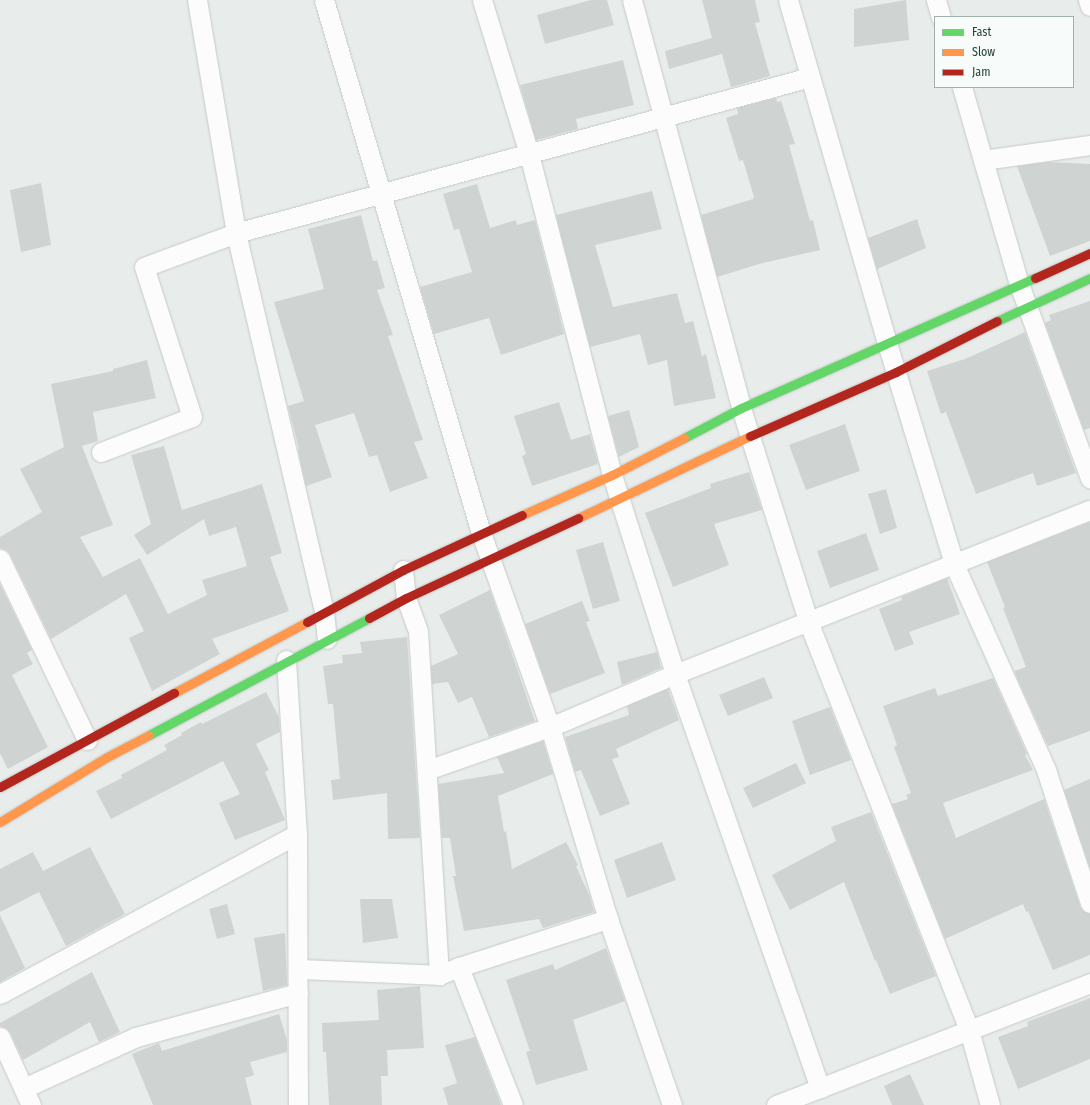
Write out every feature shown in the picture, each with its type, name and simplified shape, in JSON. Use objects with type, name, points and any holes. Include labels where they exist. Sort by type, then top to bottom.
[{"type":"main road","points":[[0,786],[324,612],[369,590],[403,570],[481,533],[612,475],[741,408],[1090,253]]},
{"type":"main road","points":[[0,822],[107,757],[286,660],[406,598],[620,499],[750,436],[896,372],[1026,306],[1090,278]]},
{"type":"street","points":[[197,0],[236,234],[324,612],[327,639]]},
{"type":"street","points":[[324,0],[481,533],[550,727],[608,919],[672,1105]]},
{"type":"street","points":[[482,0],[529,154],[612,475],[675,674],[820,1088]]},
{"type":"street","points":[[632,0],[665,117],[741,408],[808,621],[969,1030],[990,1105]]},
{"type":"street","points":[[788,0],[887,343],[954,564],[1046,770],[1090,903]]},
{"type":"street","points":[[936,0],[941,16]]},
{"type":"street","points":[[1088,0],[1090,6]]},
{"type":"street","points":[[101,452],[192,418],[144,267],[236,234],[810,78]]},
{"type":"street","points":[[962,88],[1026,306],[1090,478]]},
{"type":"street","points":[[983,160],[1090,145]]},
{"type":"street","points":[[427,770],[550,727],[675,674],[1090,510]]},
{"type":"street","points":[[0,559],[87,740]]},
{"type":"street","points":[[403,570],[406,598],[418,631],[440,975]]},
{"type":"street","points":[[286,660],[297,834],[298,1105]]},
{"type":"street","points":[[0,994],[297,834]]},
{"type":"street","points":[[298,970],[440,975],[459,967],[608,919]]},
{"type":"street","points":[[459,967],[512,1105]]},
{"type":"street","points":[[776,1105],[1090,983]]},
{"type":"street","points":[[24,1088],[136,1037],[298,994]]},
{"type":"street","points":[[0,1037],[31,1105]]},
{"type":"building","points":[[591,0],[607,0],[614,25],[545,44],[537,15]]},
{"type":"building","points":[[702,0],[755,0],[760,22],[755,23],[770,76],[731,87],[722,54],[669,69],[665,51],[712,38]]},
{"type":"building","points":[[906,0],[909,40],[854,47],[854,9]]},
{"type":"building","points":[[623,60],[634,105],[576,119],[578,129],[536,140],[520,85]]},
{"type":"building","points":[[776,98],[777,102],[781,101],[795,144],[789,145],[810,221],[813,220],[820,250],[759,264],[717,277],[701,215],[753,199],[754,197],[743,160],[739,161],[726,118],[738,114],[737,108]]},
{"type":"building","points":[[1049,162],[1090,164],[1090,241],[1050,256],[1017,166]]},
{"type":"building","points":[[41,183],[51,245],[21,252],[10,190]]},
{"type":"building","points":[[477,184],[490,228],[516,220],[517,225],[535,220],[564,334],[501,355],[489,318],[434,334],[420,287],[472,272],[459,229],[454,230],[443,194]]},
{"type":"building","points":[[652,191],[662,229],[595,245],[613,307],[677,293],[685,323],[693,321],[702,356],[706,354],[716,398],[674,406],[667,360],[648,365],[640,334],[590,347],[556,215]]},
{"type":"building","points":[[361,215],[373,261],[377,260],[385,288],[377,290],[393,335],[388,336],[423,440],[414,442],[428,478],[390,492],[377,455],[369,457],[354,413],[315,425],[332,477],[306,486],[299,449],[288,406],[304,401],[274,302],[324,289],[308,229]]},
{"type":"building","points":[[917,219],[926,248],[877,269],[868,238]]},
{"type":"building","points":[[1090,301],[1090,428],[1084,430],[1045,323],[1051,320],[1049,315]]},
{"type":"building","points":[[1025,332],[1076,473],[1037,486],[1033,473],[976,494],[946,412],[941,414],[927,371],[965,359]]},
{"type":"building","points":[[147,360],[156,398],[93,412],[98,441],[82,446],[113,525],[80,537],[103,577],[140,558],[168,614],[207,595],[202,580],[247,566],[236,527],[209,536],[204,519],[147,555],[134,535],[151,524],[131,455],[164,446],[182,510],[262,484],[282,553],[270,557],[289,611],[212,639],[220,654],[152,691],[129,638],[144,631],[126,594],[51,639],[10,554],[6,550],[0,548],[0,537],[42,512],[20,469],[64,447],[51,384],[113,371],[113,369]]},
{"type":"building","points":[[559,402],[571,440],[590,434],[598,464],[532,486],[522,456],[526,454],[514,416]]},
{"type":"building","points":[[629,410],[639,447],[619,457],[608,416]]},
{"type":"building","points":[[845,424],[860,471],[806,490],[789,445]]},
{"type":"building","points":[[749,472],[762,510],[714,524],[729,565],[673,587],[645,513],[711,488],[710,484]]},
{"type":"building","points":[[886,489],[897,528],[880,534],[868,494]]},
{"type":"building","points":[[1090,522],[1090,731],[1048,746],[1014,671],[1026,667],[1003,608],[1005,607],[987,562]]},
{"type":"building","points":[[866,533],[879,570],[830,588],[817,551]]},
{"type":"building","points":[[603,542],[620,601],[593,609],[576,550]]},
{"type":"building","points":[[947,578],[960,614],[909,632],[914,644],[895,651],[879,609],[902,600],[901,597]]},
{"type":"building","points":[[0,584],[32,650],[27,653],[33,664],[12,675],[48,747],[8,769],[0,753]]},
{"type":"building","points":[[490,590],[535,721],[489,737],[472,697],[458,703],[448,682],[432,684],[431,666],[458,654],[439,615]]},
{"type":"building","points":[[582,601],[590,621],[586,622],[605,673],[550,694],[525,624]]},
{"type":"building","points":[[407,637],[420,838],[388,839],[387,793],[333,800],[331,780],[340,779],[333,704],[328,704],[323,666],[343,663],[342,655],[362,653],[360,642]]},
{"type":"building","points":[[657,652],[661,668],[622,685],[617,662]]},
{"type":"building","points":[[764,677],[773,698],[728,716],[719,695]]},
{"type":"building","points":[[993,678],[1027,754],[1025,755],[1033,770],[943,803],[956,838],[1044,799],[1080,906],[1083,911],[1090,914],[1090,955],[1053,970],[1028,911],[1026,912],[1023,904],[945,939],[892,804],[908,799],[906,795],[911,793],[894,747],[897,745],[883,706],[935,688],[938,696]]},
{"type":"building","points":[[668,689],[679,720],[616,749],[619,757],[612,759],[630,804],[600,816],[581,770],[575,772],[565,737],[629,715],[627,706]]},
{"type":"building","points":[[266,692],[279,717],[280,732],[256,744],[269,770],[265,772],[285,820],[235,840],[219,803],[240,794],[223,761],[111,819],[96,791],[122,778],[121,775],[167,750],[164,745],[182,735],[181,733],[201,722],[202,724]]},
{"type":"building","points":[[830,707],[851,760],[810,775],[792,721]]},
{"type":"building","points":[[543,741],[553,774],[498,796],[504,832],[506,831],[512,869],[566,842],[578,865],[576,866],[590,897],[594,912],[543,928],[539,919],[464,931],[453,876],[456,876],[450,838],[442,838],[438,784],[504,773],[497,757]]},
{"type":"building","points":[[796,763],[806,783],[753,808],[743,788]]},
{"type":"building","points":[[1090,779],[1090,868],[1064,790]]},
{"type":"building","points":[[871,812],[936,976],[890,994],[876,960],[875,961],[844,882],[790,910],[772,875],[836,841],[831,827]]},
{"type":"building","points":[[662,842],[676,880],[627,898],[614,860]]},
{"type":"building","points":[[90,847],[125,914],[66,946],[39,892],[0,912],[0,869],[33,852],[43,871]]},
{"type":"building","points":[[360,899],[392,899],[398,938],[363,943]]},
{"type":"building","points":[[227,904],[235,934],[217,939],[209,909]]},
{"type":"building","points":[[0,915],[25,968],[0,982]]},
{"type":"building","points":[[285,933],[287,985],[263,991],[254,938]]},
{"type":"building","points":[[606,948],[625,1001],[573,1020],[588,1070],[536,1085],[526,1052],[530,1051],[506,980],[553,964],[555,970]]},
{"type":"building","points":[[92,972],[120,1032],[99,1042],[90,1022],[23,1060],[10,1032],[6,1028],[0,1026],[0,1023]]},
{"type":"building","points":[[420,986],[424,1048],[387,1050],[388,1076],[381,1076],[382,1105],[329,1105],[326,1052],[323,1052],[322,1023],[379,1020],[377,990]]},
{"type":"building","points":[[1090,998],[1090,1059],[1018,1089],[998,1037],[1028,1026],[1027,1022]]},
{"type":"building","points":[[279,1014],[287,1040],[287,1052],[250,1062],[254,1075],[245,1078],[252,1105],[153,1105],[132,1054],[159,1043],[162,1051]]},
{"type":"building","points":[[475,1037],[501,1105],[448,1105],[443,1088],[457,1083],[445,1045]]},
{"type":"building","points":[[910,1074],[924,1105],[892,1105],[884,1086]]},
{"type":"traffic: fast","points":[[684,438],[741,408],[1035,278]]},
{"type":"traffic: fast","points":[[997,321],[1090,278]]},
{"type":"traffic: fast","points":[[149,735],[369,618]]},
{"type":"traffic: slow","points":[[578,518],[750,436]]},
{"type":"traffic: slow","points":[[522,515],[612,475],[684,438]]},
{"type":"traffic: slow","points":[[174,693],[307,622]]},
{"type":"traffic: slow","points":[[0,822],[107,757],[149,735]]},
{"type":"traffic: jam","points":[[1035,278],[1090,253]]},
{"type":"traffic: jam","points":[[750,436],[896,372],[997,321]]},
{"type":"traffic: jam","points":[[307,622],[403,570],[522,515]]},
{"type":"traffic: jam","points":[[369,618],[406,598],[578,518]]},
{"type":"traffic: jam","points":[[0,787],[174,693]]}]
